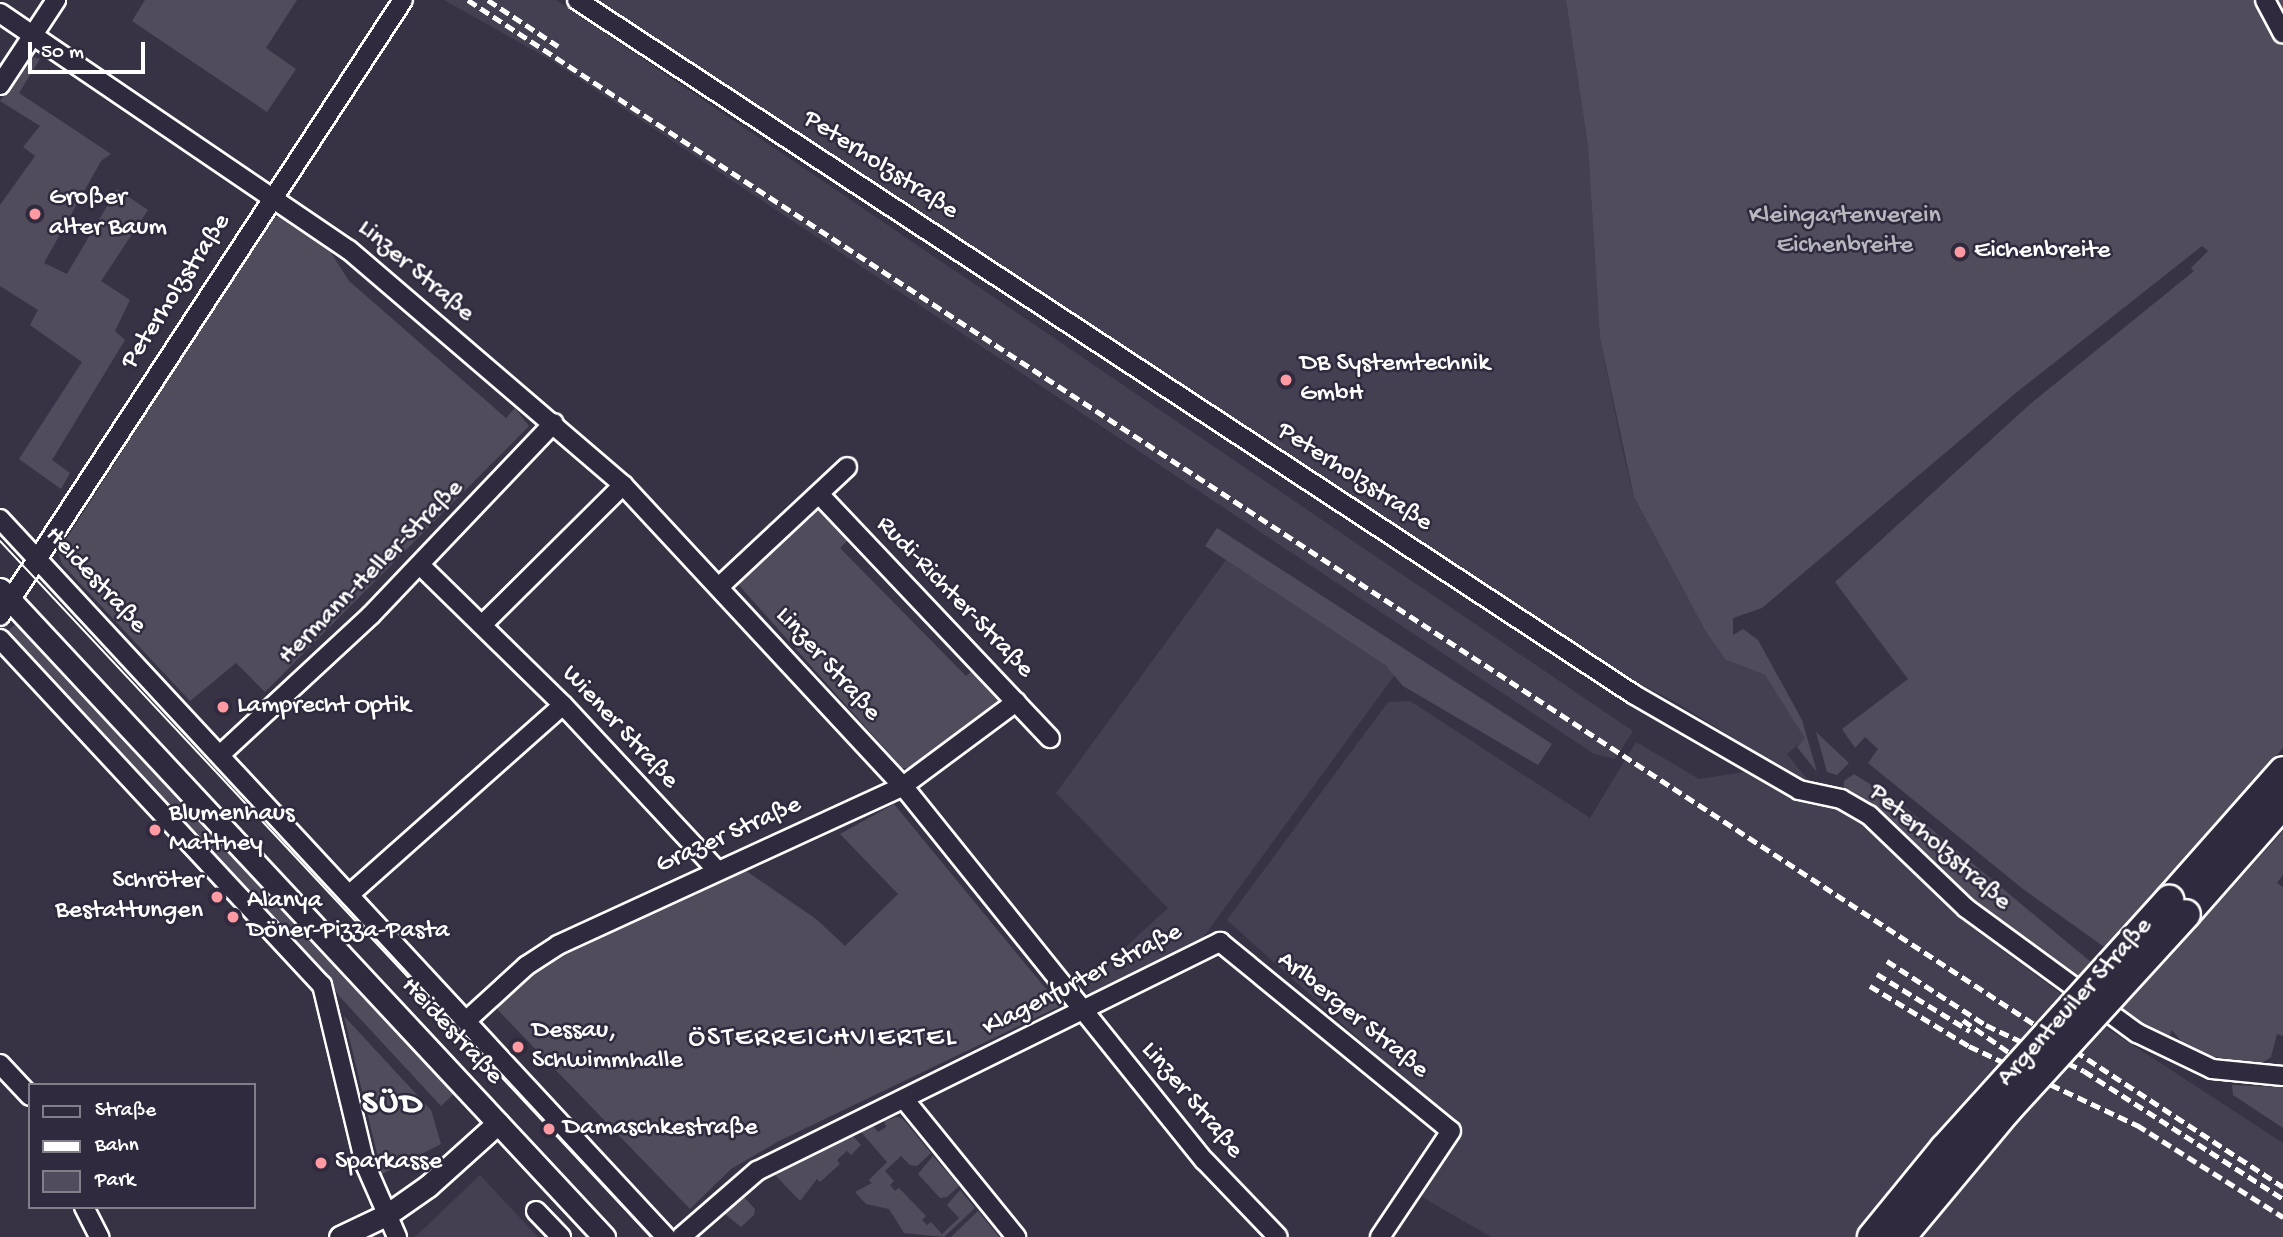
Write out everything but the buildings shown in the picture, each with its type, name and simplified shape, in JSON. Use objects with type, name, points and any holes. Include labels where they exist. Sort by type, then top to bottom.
[{"type":"main road","name":"Argenteuiler Straße","points":[[1900,1237],[2177,907],[2283,771]]},
{"type":"main road","name":"Argenteuiler Straße","points":[[1872,1237],[1944,1149],[2177,907],[2283,804]]},
{"type":"street","points":[[0,85],[56,0]]},
{"type":"street","name":"Peterholzstraße","points":[[4,602],[37,560],[271,195],[403,0]]},
{"type":"street","name":"Peterholzstraße","points":[[577,0],[1633,694],[1799,790],[1840,799],[1869,815],[1966,908],[2094,1002],[2160,1046],[2194,1063],[2231,1073],[2283,1076]]},
{"type":"street","points":[[2265,0],[2283,34]]},
{"type":"street","name":"Linzer Straße","points":[[0,13],[349,250],[554,423],[623,485],[720,586],[903,786],[1205,1161],[1278,1237]]},
{"type":"street","name":"Hermann-Heller-Straße","points":[[221,754],[420,565],[554,423]]},
{"type":"street","points":[[720,586],[847,467]]},
{"type":"street","points":[[482,625],[623,485]]},
{"type":"street","name":"Rudi-Richter-Straße","points":[[819,494],[1050,738]]},
{"type":"street","name":"Heidestraße","points":[[0,519],[221,754],[666,1237]]},
{"type":"street","name":"Wiener Straße","points":[[420,565],[563,705],[716,869]]},
{"type":"street","name":"Heidestraße","points":[[4,602],[604,1237]]},
{"type":"street","points":[[0,639],[315,975],[330,1004],[365,1164],[397,1237]]},
{"type":"street","name":"Grazer Straße","points":[[466,1021],[526,966],[558,944],[716,869],[903,786],[1016,702]]},
{"type":"street","points":[[349,895],[563,705]]},
{"type":"street","name":"Klagenfurter Straße","points":[[681,1237],[757,1171],[1220,942]]},
{"type":"street","name":"Arlberger Straße","points":[[1220,942],[1451,1131],[1380,1237]]},
{"type":"street","points":[[0,1064],[28,1094]]},
{"type":"street","points":[[904,1099],[1016,1237]]},
{"type":"street","points":[[340,1237],[388,1214],[428,1186],[498,1122]]},
{"type":"street","points":[[85,1209],[99,1237]]},
{"type":"street","points":[[536,1211],[561,1237]]},
{"type":"shaded area","points":[[444,0],[556,0],[1633,731],[1615,759],[1594,754],[551,60]]},
{"type":"shaded area","points":[[597,0],[1566,0],[1588,146],[1600,338],[1624,457],[1634,497],[1706,632],[1726,660],[1765,675],[1806,738],[1787,754],[1829,806],[1850,814],[1872,831],[1973,928],[2105,1027],[2283,1143],[2283,1237],[1491,1237],[1417,1194],[1458,1128],[1227,920],[1388,702],[1410,701],[1590,818],[1636,742],[1699,779],[1751,771],[1814,805],[1775,764],[1679,704],[1584,655]]},
{"type":"shaded area","points":[[1226,560],[1396,673],[1197,946],[1094,998],[1084,985],[1168,908],[1056,793]]},
{"type":"shaded area","points":[[480,1175],[538,1237],[415,1237]]},
{"type":"green space","points":[[145,0],[297,0],[266,48],[296,69],[267,112],[132,21]]},
{"type":"green space","name":"Kleingartenverein Eichenbreite","points":[[1566,0],[2283,0],[2283,748],[2107,949],[2023,889],[1868,763],[1878,749],[1865,737],[1855,748],[1842,729],[1908,679],[1835,582],[2029,405],[2194,271],[2191,268],[2208,251],[2202,246],[2017,392],[1762,608],[1733,618],[1733,635],[1743,629],[1758,640],[1802,720],[1817,772],[1797,747],[1805,738],[1765,675],[1726,660],[1706,632],[1634,497],[1600,338],[1588,146]]},
{"type":"green space","points":[[33,57],[40,59],[19,93],[111,154],[101,161],[44,263],[67,274],[117,189],[148,210],[101,281],[130,300],[115,331],[125,340],[52,460],[70,473],[61,489],[19,459],[82,362],[30,325],[38,310],[0,286],[0,205],[35,156],[23,147],[40,126],[0,101]]},
{"type":"green space","points":[[272,217],[281,217],[328,248],[349,281],[506,418],[515,408],[529,426],[265,692],[236,663],[190,701],[62,564],[58,552]]},
{"type":"green space","points":[[818,510],[848,540],[840,548],[966,676],[974,669],[995,689],[1001,702],[911,768],[902,768],[737,583]]},
{"type":"green space","points":[[1217,528],[1552,744],[1538,765],[1403,686],[1386,666],[1205,546]]},
{"type":"green space","points":[[21,620],[457,1091],[441,1106],[339,996],[324,972],[6,632]]},
{"type":"green space","points":[[1816,732],[1849,763],[1837,775],[1827,772]]},
{"type":"green space","points":[[1854,774],[1900,803],[2092,963],[2076,980],[1992,920],[1876,810],[1843,791],[1844,781]]},
{"type":"green space","points":[[894,804],[1060,1006],[779,1141],[731,1169],[690,1209],[496,1008],[566,947],[742,868],[816,919],[845,946],[898,894],[840,834]]},
{"type":"green space","points":[[2283,831],[2283,875],[2277,883],[2283,887],[2283,1036],[2277,1034],[2271,1057],[2259,1065],[2283,1081],[2283,1128],[2233,1095],[2232,1085],[2279,1087],[2247,1063],[2190,1052],[2172,1030],[2167,1041],[2119,1012]]},
{"type":"green space","points":[[344,1016],[431,1110],[441,1144],[382,1174]]},
{"type":"green space","points":[[902,1118],[931,1153],[917,1166],[910,1165],[901,1156],[885,1171],[894,1181],[890,1185],[895,1191],[899,1188],[926,1216],[922,1220],[927,1225],[931,1222],[942,1234],[959,1218],[947,1205],[960,1190],[975,1208],[944,1237],[904,1233],[889,1209],[866,1204],[855,1192],[872,1183],[869,1180],[887,1162],[861,1132],[873,1126],[878,1132],[886,1127],[884,1121]]},
{"type":"green space","points":[[853,1136],[861,1145],[851,1155],[847,1151],[837,1160],[840,1164],[820,1182],[817,1179],[800,1201],[775,1175]]},
{"type":"green space","points":[[933,1156],[959,1186],[947,1197],[940,1198],[918,1174]]},
{"type":"green space","points":[[744,1197],[755,1209],[754,1215],[741,1227],[725,1214]]},
{"type":"green space","points":[[978,1211],[999,1237],[951,1237]]},
{"type":"tram line","points":[[0,541],[651,1237]]},
{"type":"railway","points":[[468,0],[2283,1187]]},
{"type":"railway","points":[[488,0],[558,46]]},
{"type":"railway","points":[[1887,961],[1986,1025],[2084,1071],[2283,1199]]},
{"type":"railway","points":[[1877,974],[1970,1031]]},
{"type":"railway","points":[[1870,986],[1969,1046],[2137,1125],[2283,1217]]},
{"type":"railway","points":[[1963,1020],[2020,1060]]},
{"type":"place","name":"Großer alter Baum","points":[[35,214]]},
{"type":"place","name":"Eichenbreite","points":[[1960,252]]},
{"type":"place","name":"DB Systemtechnik GmbH","points":[[1286,380]]},
{"type":"place","name":"Lamprecht Optik","points":[[223,707]]},
{"type":"place","name":"Blumenhaus Matthey","points":[[155,830]]},
{"type":"place","name":"Schröter Bestattungen","points":[[217,897]]},
{"type":"place","name":"Alanya Döner-Pizza-Pasta","points":[[233,917]]},
{"type":"place","name":"Dessau, Schwimmhalle","points":[[518,1047]]},
{"type":"place","name":"Damaschkestraße","points":[[549,1129]]},
{"type":"place","name":"Sparkasse","points":[[321,1163]]},
{"type":"district","name":"ÖSTERREICHVIERTEL","points":[[823,1039]]},
{"type":"district","name":"SÜD","points":[[393,1106]]}]
